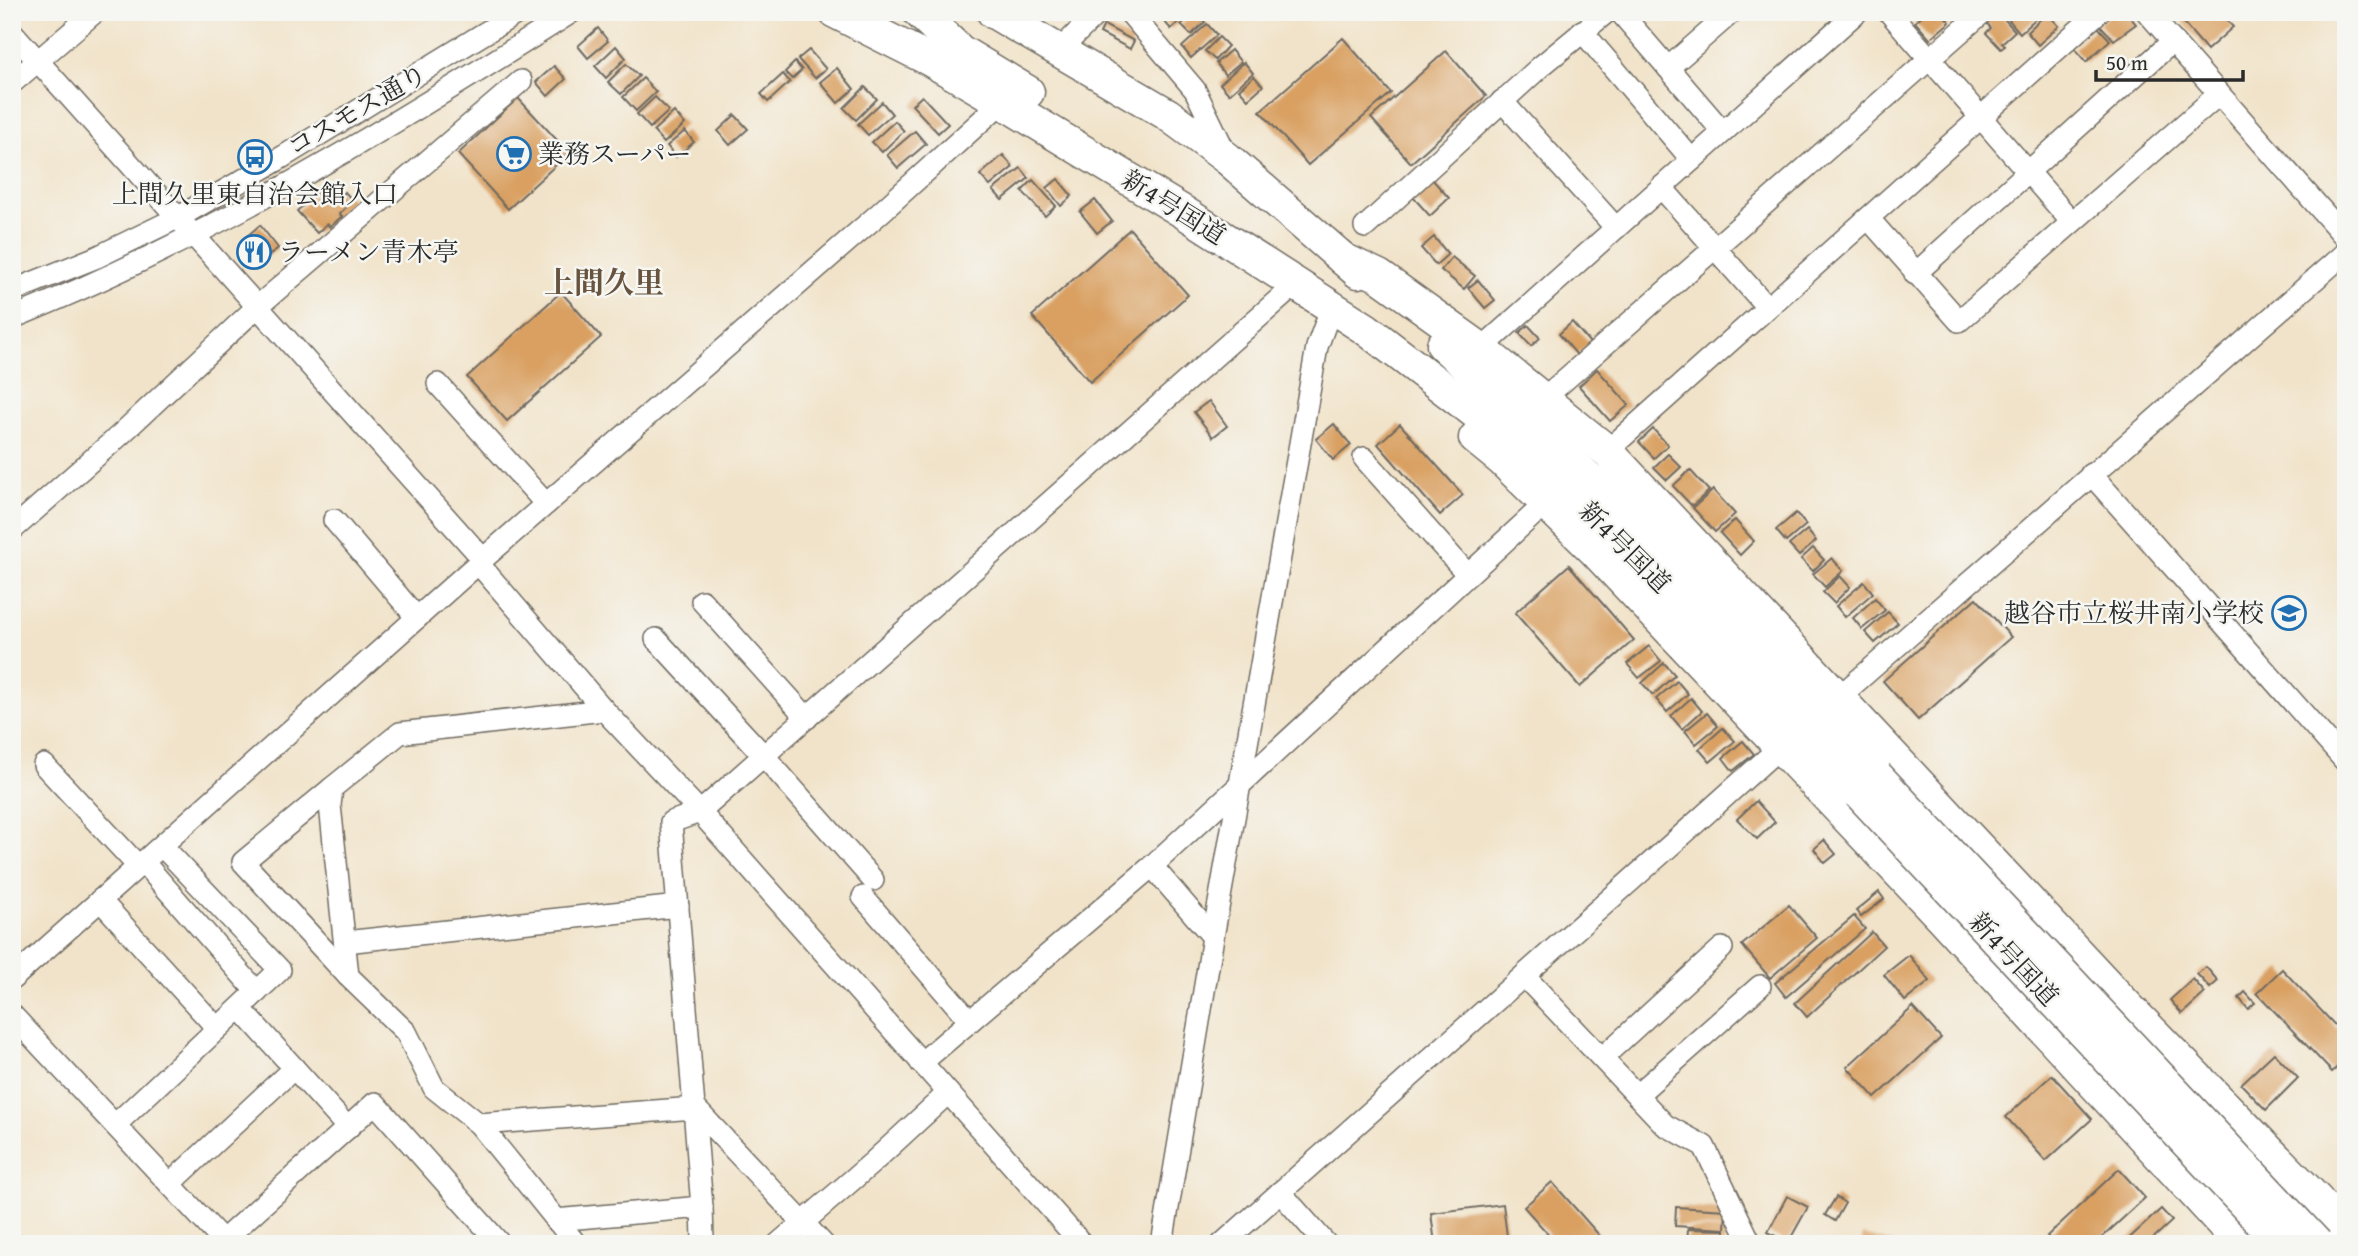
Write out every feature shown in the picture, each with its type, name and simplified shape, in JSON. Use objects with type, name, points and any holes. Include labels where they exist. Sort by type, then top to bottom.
[{"type":"highway","name":"新4号国道","points":[[835,12],[930,60],[1002,102],[1332,306],[1519,446],[1595,515],[1868,784],[2316,1244]]},
{"type":"highway","points":[[919,12],[960,51],[1022,88],[1112,148],[1144,188]]},
{"type":"highway","name":"新4号国道","points":[[993,12],[1167,114],[1228,159],[1483,380],[1613,500],[2282,1244]]},
{"type":"highway","points":[[1343,259],[1379,276],[1481,349],[1607,452],[2173,1054],[2317,1200],[2346,1234]]},
{"type":"highway","points":[[1366,329],[1401,373],[1436,406],[1502,460],[1594,550],[1941,917],[2115,1107],[2222,1230],[2241,1244]]},
{"type":"highway","points":[[2317,1200],[2346,1217]]},
{"type":"street","points":[[12,83],[95,12]]},
{"type":"street","name":"コスモス通り","points":[[12,290],[97,257],[179,217],[276,161],[519,12]]},
{"type":"street","name":"コスモス通り","points":[[12,318],[104,278],[194,234],[381,131],[572,12]]},
{"type":"street","points":[[1060,50],[1098,12]]},
{"type":"street","points":[[1129,12],[1195,90],[1228,159]]},
{"type":"street","points":[[1668,68],[1732,12]]},
{"type":"street","points":[[1481,349],[1857,12]]},
{"type":"street","points":[[1889,12],[2071,221]]},
{"type":"street","points":[[1543,399],[1983,12]]},
{"type":"street","points":[[1607,452],[2099,12]]},
{"type":"street","points":[[2147,12],[2346,238]]},
{"type":"street","points":[[1365,227],[1502,101],[1582,31],[1608,13],[1668,68],[1723,132]]},
{"type":"street","points":[[1582,31],[1692,160]]},
{"type":"street","points":[[12,32],[179,217],[480,561],[604,710],[700,813],[1082,1244]]},
{"type":"street","points":[[1916,274],[2173,41]]},
{"type":"street","points":[[12,530],[119,436],[257,307],[522,81]]},
{"type":"street","points":[[1868,218],[1959,321],[2219,94]]},
{"type":"street","points":[[1502,101],[1616,228]]},
{"type":"street","points":[[12,979],[480,561],[880,213],[1002,102]]},
{"type":"street","points":[[1661,187],[1767,307]]},
{"type":"street","points":[[1839,697],[2346,252]]},
{"type":"street","points":[[703,1240],[671,822],[700,813],[1295,285]]},
{"type":"street","points":[[1161,1244],[1317,348],[1332,306]]},
{"type":"street","points":[[438,384],[546,504]]},
{"type":"street","points":[[1364,458],[1468,575]]},
{"type":"street","points":[[2091,474],[2346,762]]},
{"type":"street","points":[[921,1063],[1152,866],[1545,504]]},
{"type":"street","points":[[334,520],[417,618]]},
{"type":"street","points":[[702,601],[807,718]]},
{"type":"street","points":[[656,639],[764,756],[970,1021]]},
{"type":"street","points":[[576,1244],[479,1124],[434,1088],[406,1032],[348,976],[243,862],[400,733],[604,710]]},
{"type":"street","points":[[1222,1244],[1525,977],[1780,747]]},
{"type":"street","points":[[44,765],[141,865],[257,992]]},
{"type":"street","points":[[331,788],[330,805],[348,976]]},
{"type":"street","points":[[115,1125],[280,970],[162,846]]},
{"type":"street","points":[[1152,866],[1213,937]]},
{"type":"street","points":[[1941,917],[1997,867]]},
{"type":"street","points":[[100,900],[217,1028]]},
{"type":"street","points":[[345,942],[678,906]]},
{"type":"street","points":[[1602,1058],[1721,948]]},
{"type":"street","points":[[1525,977],[1665,1125],[1704,1146],[1751,1244]]},
{"type":"street","points":[[1637,1095],[1760,986]]},
{"type":"street","points":[[240,1008],[348,1128]]},
{"type":"street","points":[[12,1015],[221,1242],[375,1103],[500,1244]]},
{"type":"street","points":[[2115,1107],[2173,1054]]},
{"type":"street","points":[[170,1184],[294,1068]]},
{"type":"street","points":[[778,1244],[873,1163],[948,1093]]},
{"type":"street","points":[[479,1124],[695,1108]]},
{"type":"street","points":[[695,1108],[823,1244]]},
{"type":"street","points":[[1280,1192],[1326,1244]]},
{"type":"street","points":[[555,1220],[702,1207]]},
{"type":"building","points":[[1171,12],[1190,12],[1171,29],[1163,20]]},
{"type":"building","points":[[1194,12],[1205,22],[1191,35],[1181,25]]},
{"type":"building","points":[[1926,12],[1941,12],[1950,22],[1930,39],[1915,22]]},
{"type":"building","points":[[1994,12],[1998,12],[2015,31],[2002,43],[2005,46],[2001,49],[1986,33],[1991,28],[1985,21]]},
{"type":"building","points":[[2008,12],[2043,12],[2020,33],[2008,19],[2011,16]]},
{"type":"building","points":[[2112,12],[2126,12],[2136,24],[2114,40],[2099,24]]},
{"type":"building","points":[[2174,12],[2220,12],[2233,27],[2207,50]]},
{"type":"building","points":[[2047,13],[2059,26],[2038,45],[2027,32]]},
{"type":"building","points":[[1207,24],[1217,35],[1191,58],[1182,47]]},
{"type":"building","points":[[1104,25],[1134,41],[1130,49],[1100,33]]},
{"type":"building","points":[[2097,26],[2110,40],[2086,62],[2074,48]]},
{"type":"building","points":[[598,28],[608,41],[588,58],[578,46]]},
{"type":"building","points":[[1219,37],[1228,46],[1215,60],[1205,51]]},
{"type":"building","points":[[1343,38],[1391,93],[1308,165],[1260,111]]},
{"type":"building","points":[[616,46],[626,58],[606,78],[595,66]]},
{"type":"building","points":[[809,50],[826,69],[815,78],[798,59]]},
{"type":"building","points":[[1231,50],[1241,62],[1225,75],[1216,63]]},
{"type":"building","points":[[1446,51],[1486,96],[1411,163],[1371,118]]},
{"type":"building","points":[[795,62],[802,70],[792,79],[785,72]]},
{"type":"building","points":[[1244,62],[1253,73],[1229,94],[1220,84]]},
{"type":"building","points":[[626,64],[639,76],[621,94],[608,82]]},
{"type":"building","points":[[554,66],[566,79],[548,96],[536,82]]},
{"type":"building","points":[[837,68],[854,89],[838,103],[820,82]]},
{"type":"building","points":[[783,74],[790,82],[768,102],[761,94]]},
{"type":"building","points":[[1254,76],[1263,86],[1248,99],[1239,89]]},
{"type":"building","points":[[643,78],[656,92],[636,111],[623,97]]},
{"type":"building","points":[[865,87],[877,99],[856,120],[844,108]]},
{"type":"building","points":[[922,96],[948,124],[938,133],[912,105]]},
{"type":"building","points":[[655,97],[669,111],[650,128],[637,114]]},
{"type":"building","name":"業務スーパー","points":[[518,98],[569,153],[508,209],[458,154]]},
{"type":"building","points":[[882,102],[892,114],[868,135],[858,124]]},
{"type":"building","points":[[674,112],[685,124],[664,143],[653,131]]},
{"type":"building","points":[[735,115],[748,129],[730,145],[718,131]]},
{"type":"building","points":[[895,121],[904,131],[882,152],[872,142]]},
{"type":"building","points":[[685,131],[694,142],[676,157],[667,146]]},
{"type":"building","points":[[915,131],[926,144],[898,168],[887,155]]},
{"type":"building","points":[[1003,155],[1013,167],[990,186],[980,175]]},
{"type":"building","points":[[1021,168],[1029,178],[1002,200],[993,190]]},
{"type":"building","points":[[1058,179],[1072,196],[1061,206],[1047,188]]},
{"type":"building","points":[[1432,179],[1449,198],[1430,216],[1413,197]]},
{"type":"building","points":[[1033,180],[1056,206],[1045,216],[1022,191]]},
{"type":"building","points":[[335,188],[342,195],[345,192],[353,201],[330,227],[327,224],[317,233],[297,211],[319,191],[325,197]]},
{"type":"building","points":[[1095,200],[1112,221],[1097,233],[1080,212]]},
{"type":"building","points":[[260,225],[278,248],[266,258],[247,236]]},
{"type":"building","points":[[1130,229],[1188,295],[1090,382],[1032,316]]},
{"type":"building","points":[[1434,237],[1448,254],[1436,265],[1421,248]]},
{"type":"building","points":[[1452,257],[1475,276],[1464,289],[1441,270]]},
{"type":"building","points":[[1478,280],[1495,300],[1485,308],[1468,288]]},
{"type":"building","points":[[561,292],[601,337],[507,421],[467,377]]},
{"type":"building","points":[[1572,322],[1590,343],[1577,355],[1559,334]]},
{"type":"building","points":[[1528,325],[1540,338],[1531,346],[1519,333]]},
{"type":"building","points":[[1597,369],[1629,405],[1610,421],[1579,386]]},
{"type":"building","points":[[1209,401],[1227,426],[1213,437],[1194,412]]},
{"type":"building","points":[[1334,424],[1351,445],[1333,460],[1316,439]]},
{"type":"building","points":[[1400,424],[1463,495],[1440,515],[1378,444]]},
{"type":"building","points":[[1653,429],[1668,445],[1654,458],[1639,442]]},
{"type":"building","points":[[1668,454],[1681,467],[1667,480],[1654,467]]},
{"type":"building","points":[[1690,470],[1709,491],[1692,506],[1673,486]]},
{"type":"building","points":[[1713,490],[1735,514],[1715,532],[1693,508]]},
{"type":"building","points":[[1796,513],[1806,525],[1786,542],[1776,530]]},
{"type":"building","points":[[1735,520],[1754,541],[1740,555],[1720,533]]},
{"type":"building","points":[[1807,530],[1816,541],[1799,556],[1789,545]]},
{"type":"building","points":[[1813,548],[1824,560],[1813,571],[1801,559]]},
{"type":"building","points":[[1832,558],[1843,571],[1825,587],[1813,574]]},
{"type":"building","points":[[1569,565],[1634,640],[1580,687],[1515,613]]},
{"type":"building","points":[[1840,576],[1850,587],[1834,603],[1823,592]]},
{"type":"building","points":[[1864,582],[1873,593],[1845,617],[1836,606]]},
{"type":"building","points":[[1875,598],[1885,610],[1862,629],[1853,618]]},
{"type":"building","points":[[1976,598],[2011,637],[1918,720],[1883,681]]},
{"type":"building","points":[[1888,612],[1898,623],[1875,643],[1865,632]]},
{"type":"building","points":[[1649,646],[1661,661],[1639,678],[1627,664]]},
{"type":"building","points":[[1664,663],[1675,675],[1653,695],[1642,683]]},
{"type":"building","points":[[1677,681],[1688,694],[1667,712],[1656,699]]},
{"type":"building","points":[[1691,698],[1702,711],[1682,729],[1671,716]]},
{"type":"building","points":[[1707,713],[1718,726],[1696,744],[1685,731]]},
{"type":"building","points":[[1723,728],[1735,741],[1710,762],[1699,749]]},
{"type":"building","points":[[1743,741],[1754,754],[1733,771],[1723,758]]},
{"type":"building","points":[[1756,801],[1775,822],[1757,839],[1737,819]]},
{"type":"building","points":[[1824,840],[1836,854],[1825,863],[1814,849]]},
{"type":"building","points":[[1879,892],[1884,899],[1861,917],[1856,911]]},
{"type":"building","points":[[1789,905],[1817,938],[1770,978],[1742,945]]},
{"type":"building","points":[[1854,916],[1865,929],[1786,997],[1775,983]]},
{"type":"building","points":[[1872,932],[1884,946],[1807,1017],[1795,1003]]},
{"type":"building","points":[[1909,955],[1930,981],[1905,1001],[1884,975]]},
{"type":"building","points":[[2206,967],[2218,981],[2210,988],[2197,974]]},
{"type":"building","points":[[2282,969],[2346,1037],[2346,1059],[2332,1072],[2257,993]]},
{"type":"building","points":[[2193,979],[2205,993],[2182,1014],[2170,1000]]},
{"type":"building","points":[[2245,992],[2255,1003],[2248,1009],[2239,998]]},
{"type":"building","points":[[1913,1007],[1941,1038],[1875,1098],[1847,1067]]},
{"type":"building","points":[[2274,1053],[2298,1078],[2266,1110],[2241,1084]]},
{"type":"building","points":[[2052,1075],[2092,1119],[2046,1161],[2006,1117]]},
{"type":"building","points":[[2119,1169],[2145,1198],[2095,1244],[2054,1244],[2047,1236]]},
{"type":"building","points":[[1552,1182],[1607,1244],[1557,1244],[1524,1207]]},
{"type":"building","points":[[1787,1196],[1808,1207],[1788,1243],[1768,1232]]},
{"type":"building","points":[[1836,1197],[1845,1203],[1835,1221],[1825,1215]]},
{"type":"building","points":[[1503,1204],[1508,1244],[1435,1244],[1431,1213]]},
{"type":"building","points":[[1676,1207],[1726,1210],[1725,1229],[1675,1226]]},
{"type":"building","points":[[2161,1209],[2172,1221],[2147,1244],[2123,1244]]},
{"type":"building","points":[[1688,1229],[1725,1230],[1725,1244],[1687,1244]]},
{"type":"building","points":[[1863,1235],[1893,1243],[1893,1244],[1861,1244]]},
{"type":"place","name":"業務スーパー","points":[[514,154]]},
{"type":"place","name":"上間久里東自治会館入口","points":[[255,157]]},
{"type":"place","name":"ラーメン青木亭","points":[[254,252]]},
{"type":"place","name":"越谷市立桜井南小学校","points":[[2289,613]]},
{"type":"district","name":"上間久里","points":[[604,283]]}]
